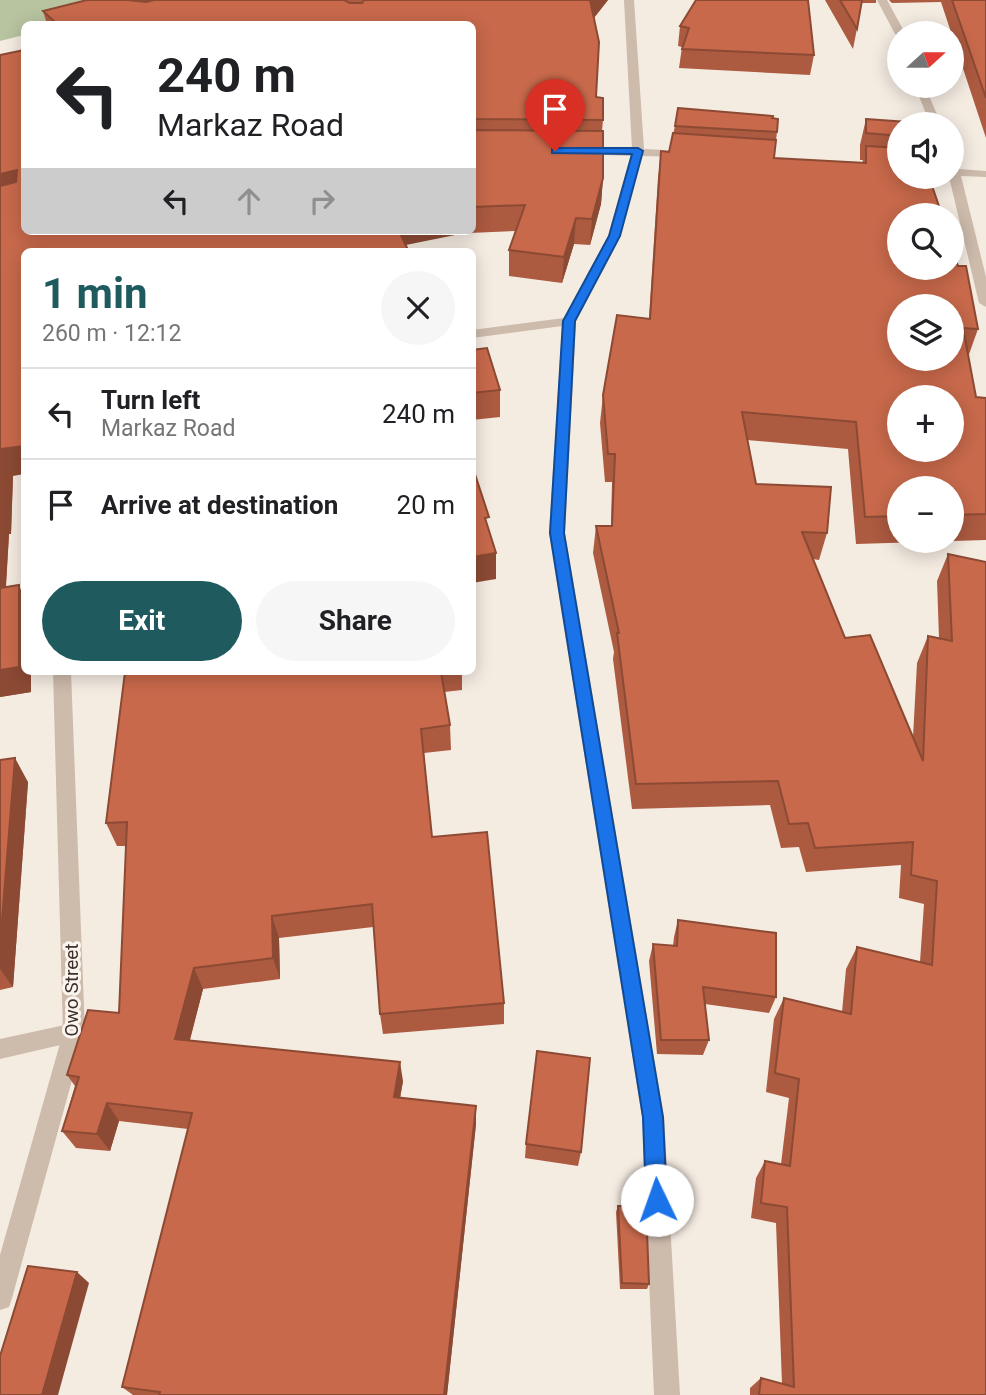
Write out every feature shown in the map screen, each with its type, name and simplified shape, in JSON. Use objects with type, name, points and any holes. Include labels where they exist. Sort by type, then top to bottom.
[{"type":"street","points":[[629,0],[638,151],[614,236],[569,321],[557,533],[653,1117],[667,1395]]},
{"type":"street","points":[[882,0],[893,21]]},
{"type":"street","points":[[569,151],[638,151],[693,155]]},
{"type":"street","points":[[964,171],[986,174]]},
{"type":"street","points":[[958,189],[986,303]]},
{"type":"street","points":[[476,333],[569,321]]},
{"type":"street","name":"Owo Street","points":[[0,1298],[74,1033],[62,675]]},
{"type":"street","points":[[0,1049],[74,1033]]},
{"type":"green space","points":[[0,0],[126,0],[73,21],[21,21],[21,36],[0,41]]},
{"type":"building","points":[[87,0],[344,0],[362,3],[364,0],[590,0],[599,42],[596,97],[603,98],[603,120],[476,119],[476,21],[54,21],[43,11]]},
{"type":"building","points":[[696,0],[808,0],[814,55],[682,49],[689,28],[680,26]]},
{"type":"building","points":[[840,0],[862,0],[857,29]]},
{"type":"building","points":[[952,0],[986,0],[986,98],[964,35],[964,21],[959,21]]},
{"type":"building","points":[[21,51],[21,235],[401,235],[407,248],[21,248],[21,446],[2,449],[0,501],[0,186],[16,182],[17,170],[0,174],[0,55]]},
{"type":"building","points":[[678,108],[773,116],[772,118],[778,119],[777,132],[675,126]]},
{"type":"building","points":[[866,119],[887,120],[887,135],[866,133]]},
{"type":"building","points":[[476,130],[603,131],[603,178],[592,219],[576,218],[564,257],[509,250],[525,205],[476,207]]},
{"type":"building","points":[[673,133],[776,140],[774,158],[866,163],[866,146],[887,147],[887,189],[933,189],[938,203],[887,203],[887,280],[964,280],[966,266],[978,329],[964,328],[964,294],[887,294],[887,371],[964,371],[964,333],[976,397],[986,398],[986,514],[964,515],[964,476],[887,476],[887,516],[865,517],[856,422],[742,412],[756,484],[831,487],[827,533],[802,532],[845,638],[870,635],[923,761],[928,636],[952,641],[948,554],[986,562],[986,1395],[759,1395],[761,1378],[794,1387],[787,1207],[761,1203],[765,1161],[790,1166],[799,1079],[775,1073],[784,998],[851,1014],[857,947],[932,965],[937,881],[911,875],[913,842],[815,848],[808,823],[789,824],[778,781],[636,784],[619,633],[596,526],[612,526],[615,454],[608,454],[603,395],[617,315],[650,319],[661,151],[669,152]]},
{"type":"building","points":[[487,348],[500,390],[476,393],[476,349]]},
{"type":"building","points":[[476,477],[489,517],[485,518],[496,553],[476,556]]},
{"type":"building","points":[[19,585],[19,667],[0,670],[0,588]]},
{"type":"building","points":[[125,675],[442,675],[450,725],[421,729],[432,837],[487,832],[504,1003],[380,1014],[372,904],[272,916],[273,958],[194,968],[175,1039],[400,1062],[394,1097],[476,1106],[444,1395],[159,1395],[160,1392],[122,1387],[192,1113],[107,1103],[97,1134],[62,1131],[79,1077],[67,1075],[88,1010],[119,1013],[127,822],[106,823]]},
{"type":"building","points":[[15,758],[0,945],[0,760]]},
{"type":"building","points":[[678,920],[776,933],[776,997],[703,987],[709,1040],[661,1040],[653,944],[677,946]]},
{"type":"building","points":[[537,1051],[590,1058],[581,1152],[526,1144]]},
{"type":"building","points":[[618,1206],[646,1206],[649,1284],[622,1283]]},
{"type":"building","points":[[28,1266],[77,1272],[42,1395],[0,1395],[0,1356]]},
{"type":"route","points":[[555,151],[638,151],[614,236],[569,321],[557,533],[653,1117],[657,1200]]}]
